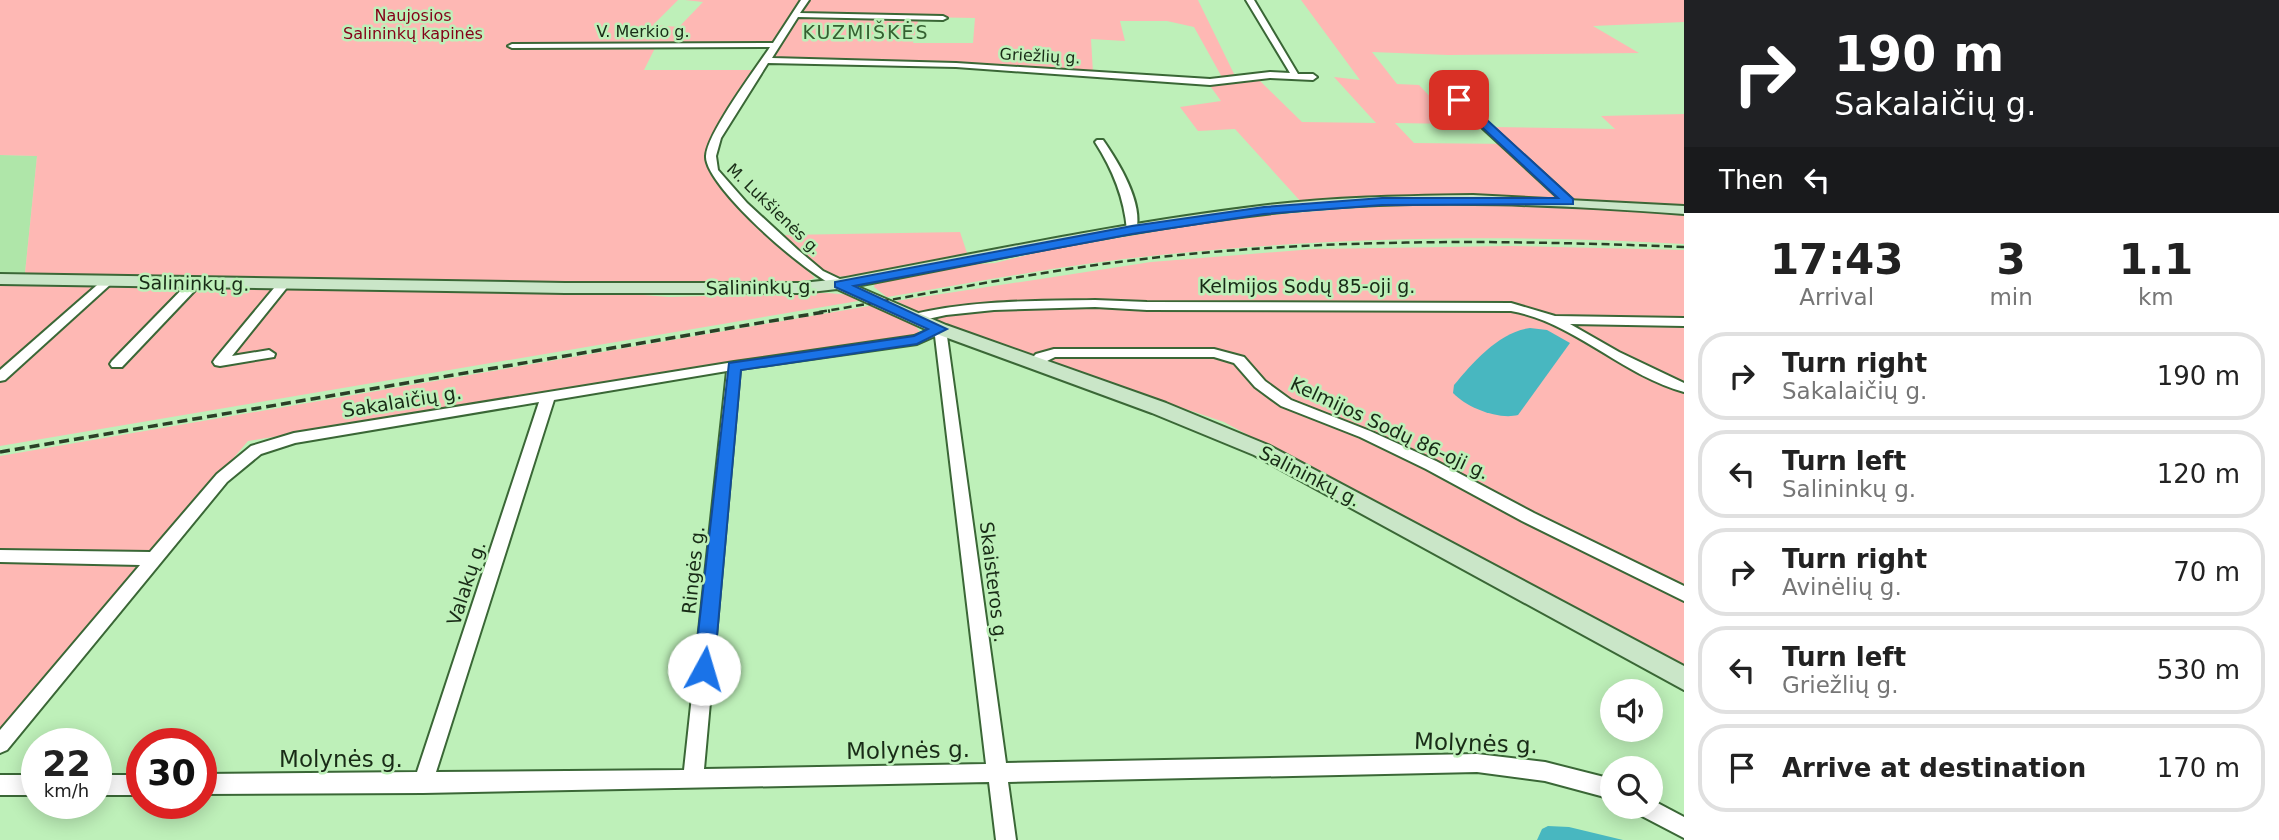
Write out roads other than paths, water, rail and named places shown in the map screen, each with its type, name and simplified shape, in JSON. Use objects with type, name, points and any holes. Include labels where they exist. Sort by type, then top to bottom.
[{"type":"main road","points":[[840,284],[1132,230],[1264,210],[1382,201],[1569,202],[1684,210]]},
{"type":"main road","name":"Salininkų g.","points":[[0,279],[283,285],[757,289],[840,284],[940,329],[1158,408],[1261,450],[1684,679]]},
{"type":"street","name":"M. Lukšienės g.","points":[[805,0],[713,143],[712,168],[717,178],[809,264],[840,284]]},
{"type":"street","points":[[1250,0],[1295,75]]},
{"type":"street","points":[[795,15],[943,18]]},
{"type":"street","name":"V. Merkio g.","points":[[512,46],[775,45]]},
{"type":"street","name":"Griežlių g.","points":[[764,60],[956,65],[1210,82],[1295,75],[1313,77]]},
{"type":"street","points":[[1441,85],[1569,202]]},
{"type":"street","points":[[1100,142],[1129,196],[1132,230]]},
{"type":"street","points":[[0,377],[108,281]]},
{"type":"street","points":[[117,364],[195,283]]},
{"type":"street","points":[[269,354],[220,362],[283,285]]},
{"type":"street","name":"Kelmijos Sodų 85-oji g.","points":[[914,318],[942,310],[983,306],[1090,303],[1147,306],[1511,307],[1551,320],[1619,358],[1684,388]]},
{"type":"street","points":[[1551,320],[1684,322]]},
{"type":"street","name":"Sakalaičių g.","points":[[1,743],[222,478],[256,450],[294,438],[734,366],[917,340],[940,329]]},
{"type":"street","name":"Skaisteros g.","points":[[940,329],[1006,840]]},
{"type":"street","name":"Kelmijos Sodų 86-oji g.","points":[[1033,364],[1046,354],[1054,353],[1214,353],[1231,356],[1260,384],[1286,402],[1366,434],[1431,465],[1528,517],[1684,594]]},
{"type":"street","name":"Ringės g.","points":[[693,779],[734,366]]},
{"type":"street","name":"Valakų g.","points":[[422,783],[548,396]]},
{"type":"street","points":[[0,556],[156,559]]},
{"type":"street","name":"Molynės g.","points":[[217,784],[693,779],[1477,763],[1525,767],[1571,775],[1600,785]]},
{"type":"street","points":[[0,785],[21,785]]},
{"type":"street","points":[[1663,817],[1684,828]]},
{"type":"water","points":[[1530,328],[1547,330],[1570,343],[1518,415],[1502,416],[1484,412],[1453,393],[1454,385],[1488,349],[1508,335]]},
{"type":"water","points":[[1548,826],[1569,827],[1623,840],[1537,840],[1542,829]]},
{"type":"railway","points":[[819,312],[1096,265],[1242,250],[1316,245],[1463,242],[1684,247]]},
{"type":"railway","points":[[0,452],[830,311]]},
{"type":"district","name":"KUZMIŠKĖS","points":[[866,32]]},
{"type":"park label","name":"Naujosios Salininkų kapinės","points":[[413,24]]}]
